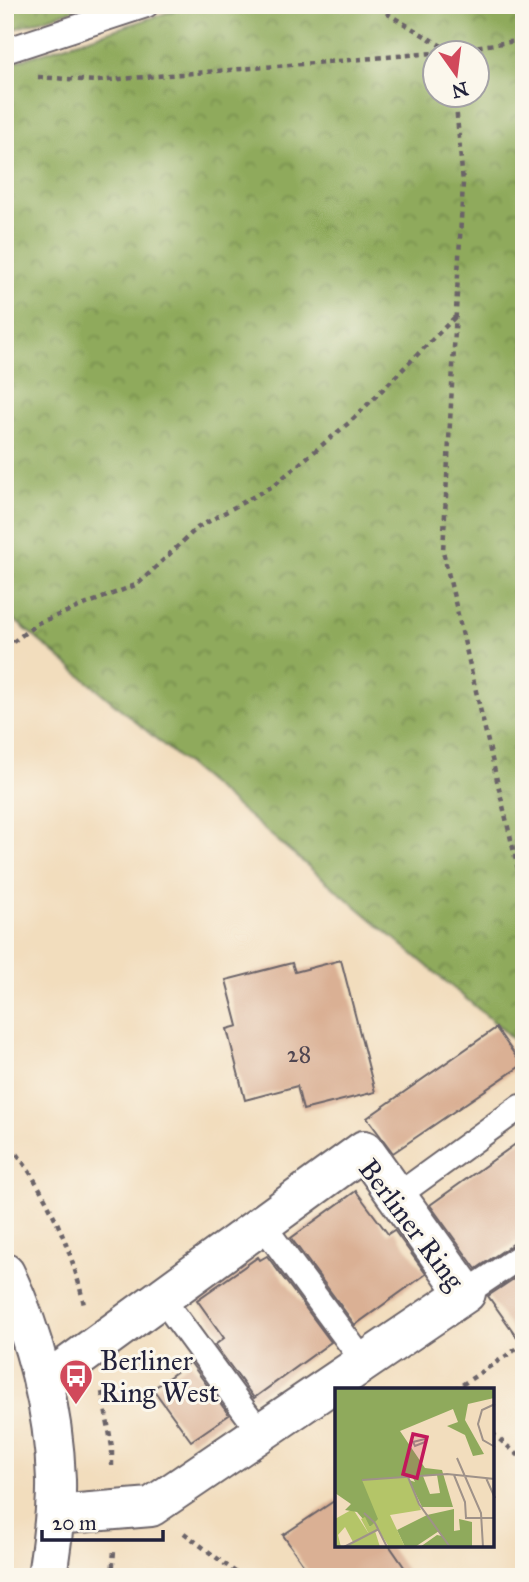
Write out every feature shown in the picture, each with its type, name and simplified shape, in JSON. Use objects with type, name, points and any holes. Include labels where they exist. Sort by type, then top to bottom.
[{"type":"street","name":"Berliner Ring","points":[[43,1384],[364,1150],[466,1293],[151,1507],[55,1515]]},
{"type":"street","points":[[5,1273],[18,1301],[43,1384],[56,1480],[55,1515],[47,1577]]},
{"type":"lane","points":[[5,51],[146,5]]},
{"type":"lane","points":[[397,1196],[520,1107]]},
{"type":"lane","points":[[262,1224],[364,1362]]},
{"type":"lane","points":[[466,1293],[524,1254]]},
{"type":"lane","points":[[161,1297],[260,1432]]},
{"type":"path","points":[[380,5],[388,14],[428,38]]},
{"type":"path","points":[[490,46],[524,40]]},
{"type":"path","points":[[32,77],[97,81],[420,54]]},
{"type":"path","points":[[456,108],[463,183],[443,551],[524,895]]},
{"type":"path","points":[[5,648],[38,623],[138,584],[197,528],[274,485],[351,421],[455,316]]},
{"type":"path","points":[[5,1138],[39,1187],[60,1229],[81,1292],[112,1447],[114,1510]]},
{"type":"path","points":[[506,1358],[524,1344]]},
{"type":"path","points":[[457,1388],[524,1344]]},
{"type":"path","points":[[494,1435],[524,1460]]},
{"type":"path","points":[[177,1527],[242,1577]]},
{"type":"green space","points":[[5,5],[89,5],[5,32]]},
{"type":"green space","points":[[191,5],[524,5],[524,1050],[5,612],[5,65]]},
{"type":"building","points":[[341,960],[375,1092],[303,1110],[297,1086],[245,1100],[227,1029],[238,1026],[226,980],[292,963],[295,972]]},
{"type":"building","points":[[496,1028],[522,1065],[393,1153],[367,1118]]},
{"type":"building","points":[[524,1138],[524,1239],[476,1269],[430,1205]]},
{"type":"building","points":[[356,1191],[388,1234],[394,1230],[426,1274],[355,1325],[291,1238]]},
{"type":"building","points":[[267,1256],[331,1342],[254,1398],[215,1345],[224,1338],[197,1300],[258,1257],[260,1260]]},
{"type":"building","points":[[524,1272],[524,1347],[488,1296]]},
{"type":"building","points":[[190,1362],[229,1415],[191,1441],[153,1389]]},
{"type":"building","points":[[335,1500],[335,1547],[390,1547],[411,1577],[312,1577],[283,1535]]},
{"type":"place","name":"Berliner Ring West","points":[[76,1406]]}]
